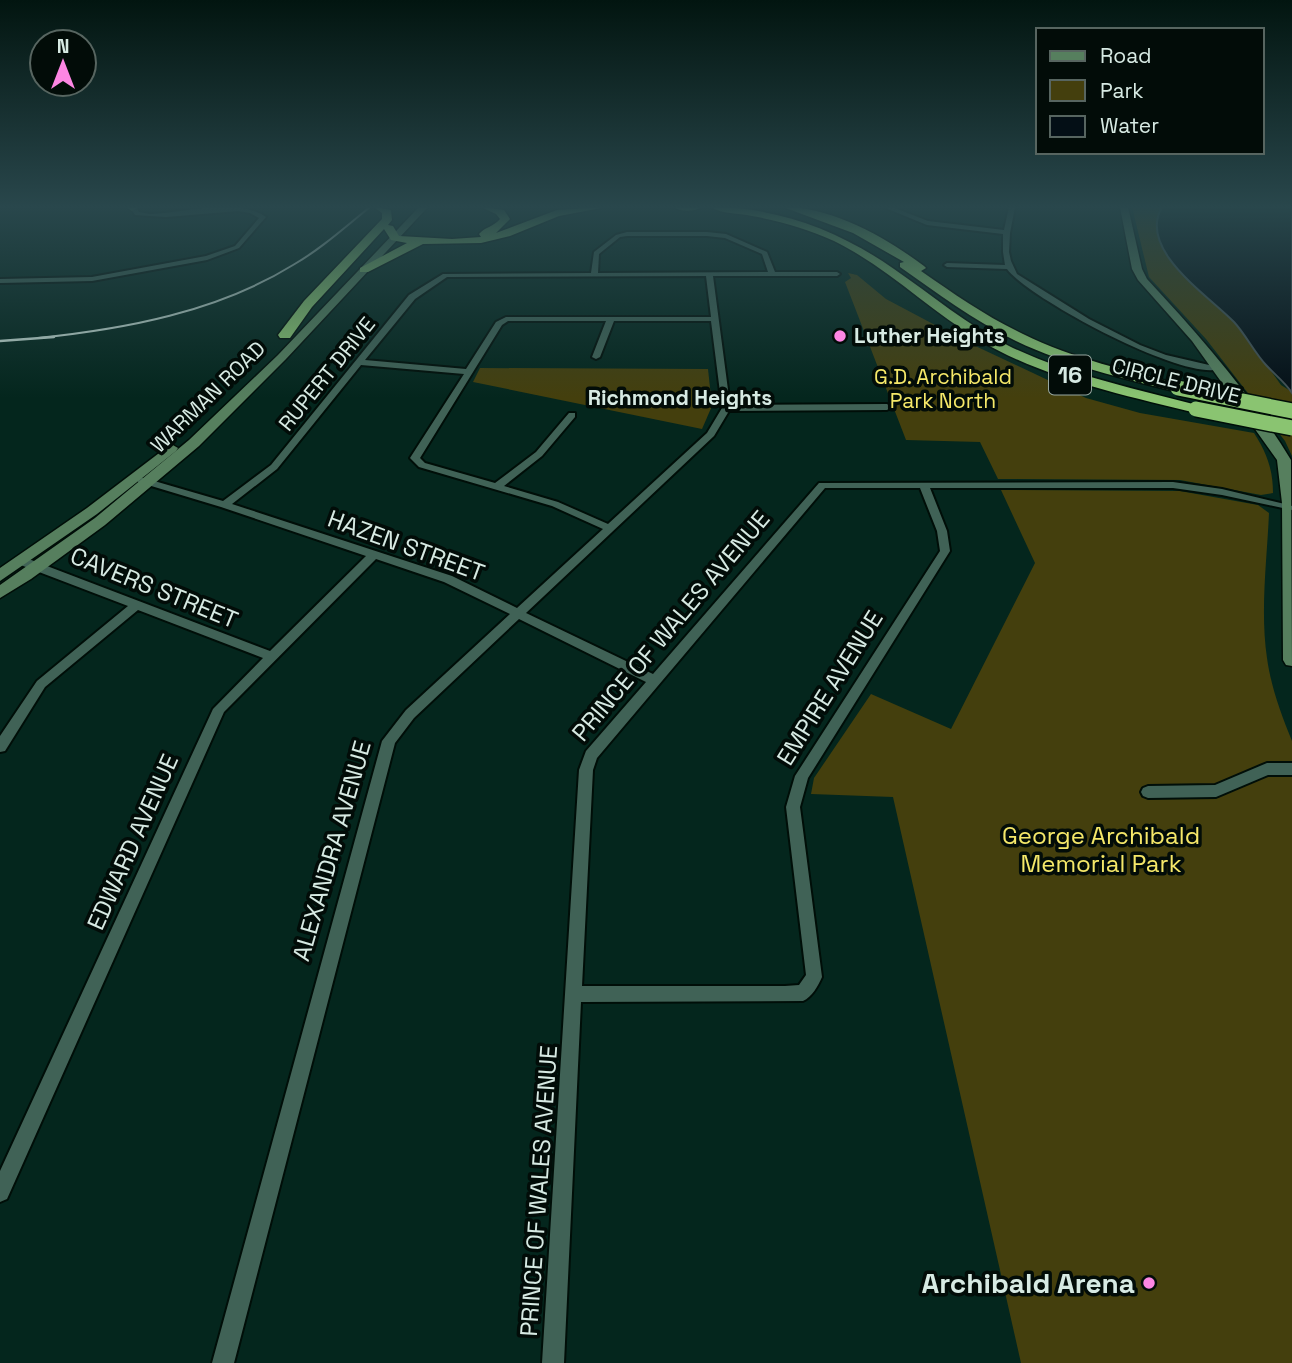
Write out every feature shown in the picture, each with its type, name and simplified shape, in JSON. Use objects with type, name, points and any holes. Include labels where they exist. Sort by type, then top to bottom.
[{"type":"highway","points":[[285,335],[308,303],[339,271]]},
{"type":"highway","name":"CIRCLE DRIVE","points":[[887,271],[954,318],[1002,347],[1044,365],[1091,382],[1196,409],[1292,428]]},
{"type":"highway","name":"CIRCLE DRIVE","points":[[910,271],[1019,338],[1061,355],[1178,388],[1292,411]]},
{"type":"highway","points":[[921,271],[976,313]]},
{"type":"main road","name":"WARMAN ROAD","points":[[0,576],[133,479],[190,432],[353,271]]},
{"type":"main road","name":"WARMAN ROAD","points":[[0,593],[40,566],[149,482],[249,391],[363,271]]},
{"type":"main road","points":[[1138,271],[1218,368],[1284,460],[1289,508],[1292,660]]},
{"type":"street","points":[[0,281],[99,279],[142,271]]},
{"type":"street","points":[[1012,271],[1083,317],[1150,353],[1179,363],[1218,368]]},
{"type":"street","points":[[709,274],[726,408],[887,407]]},
{"type":"street","name":"RUPERT DRIVE","points":[[225,505],[274,467],[412,296],[445,275],[837,274]]},
{"type":"street","points":[[609,528],[555,505],[422,465],[415,458],[499,324],[506,319],[713,318]]},
{"type":"street","points":[[596,357],[611,319]]},
{"type":"street","points":[[360,362],[468,372]]},
{"type":"street","name":"ALEXANDRA AVENUE","points":[[223,1363],[389,741],[410,714],[711,435],[726,408]]},
{"type":"street","points":[[496,487],[539,454],[572,415]]},
{"type":"street","name":"HAZEN STREET","points":[[133,479],[225,505],[448,579],[654,680]]},
{"type":"street","name":"PRINCE OF WALES AVENUE","points":[[553,1363],[576,994],[586,770],[591,755],[654,680],[822,485],[1173,485],[1222,492],[1289,508]]},
{"type":"street","name":"EMPIRE AVENUE","points":[[576,994],[803,993],[814,977],[793,807],[803,776],[945,551],[942,531],[924,485]]},
{"type":"street","name":"EDWARD AVENUE","points":[[0,1192],[219,709],[373,555]]},
{"type":"street","name":"CAVERS STREET","points":[[22,561],[270,656]]},
{"type":"street","points":[[0,747],[41,684],[137,604]]},
{"type":"street","points":[[1148,792],[1216,791],[1267,769],[1292,769]]},
{"type":"green space","points":[[1147,271],[1205,271],[1231,315],[1281,385],[1292,392],[1292,456],[1285,441],[1206,339],[1149,277]]},
{"type":"green space","name":"G.D. Archibald Park North","points":[[848,273],[857,275],[886,299],[969,343],[1086,398],[1140,413],[1254,433],[1268,462],[1273,493],[1261,495],[1180,480],[998,479],[980,442],[906,440],[845,282],[851,278]]},
{"type":"green space","points":[[480,368],[708,369],[712,406],[702,429],[473,382]]},
{"type":"green space","name":"George Archibald Memorial Park","points":[[1001,490],[1180,491],[1258,505],[1269,513],[1264,604],[1265,640],[1274,690],[1292,741],[1292,1363],[1021,1363],[893,797],[811,794],[814,778],[871,694],[951,729],[1035,563]]},
{"type":"water","points":[[1180,271],[1292,271],[1292,393],[1262,360],[1234,322]]},
{"type":"railway","points":[[38,338],[170,316],[233,295],[282,271]]},
{"type":"railway","points":[[0,341],[54,337]]},
{"type":"place","name":"Luther Heights","points":[[840,336]]},
{"type":"place","name":"Archibald Arena","points":[[1149,1283]]},
{"type":"district","name":"Richmond Heights","points":[[680,398]]}]
